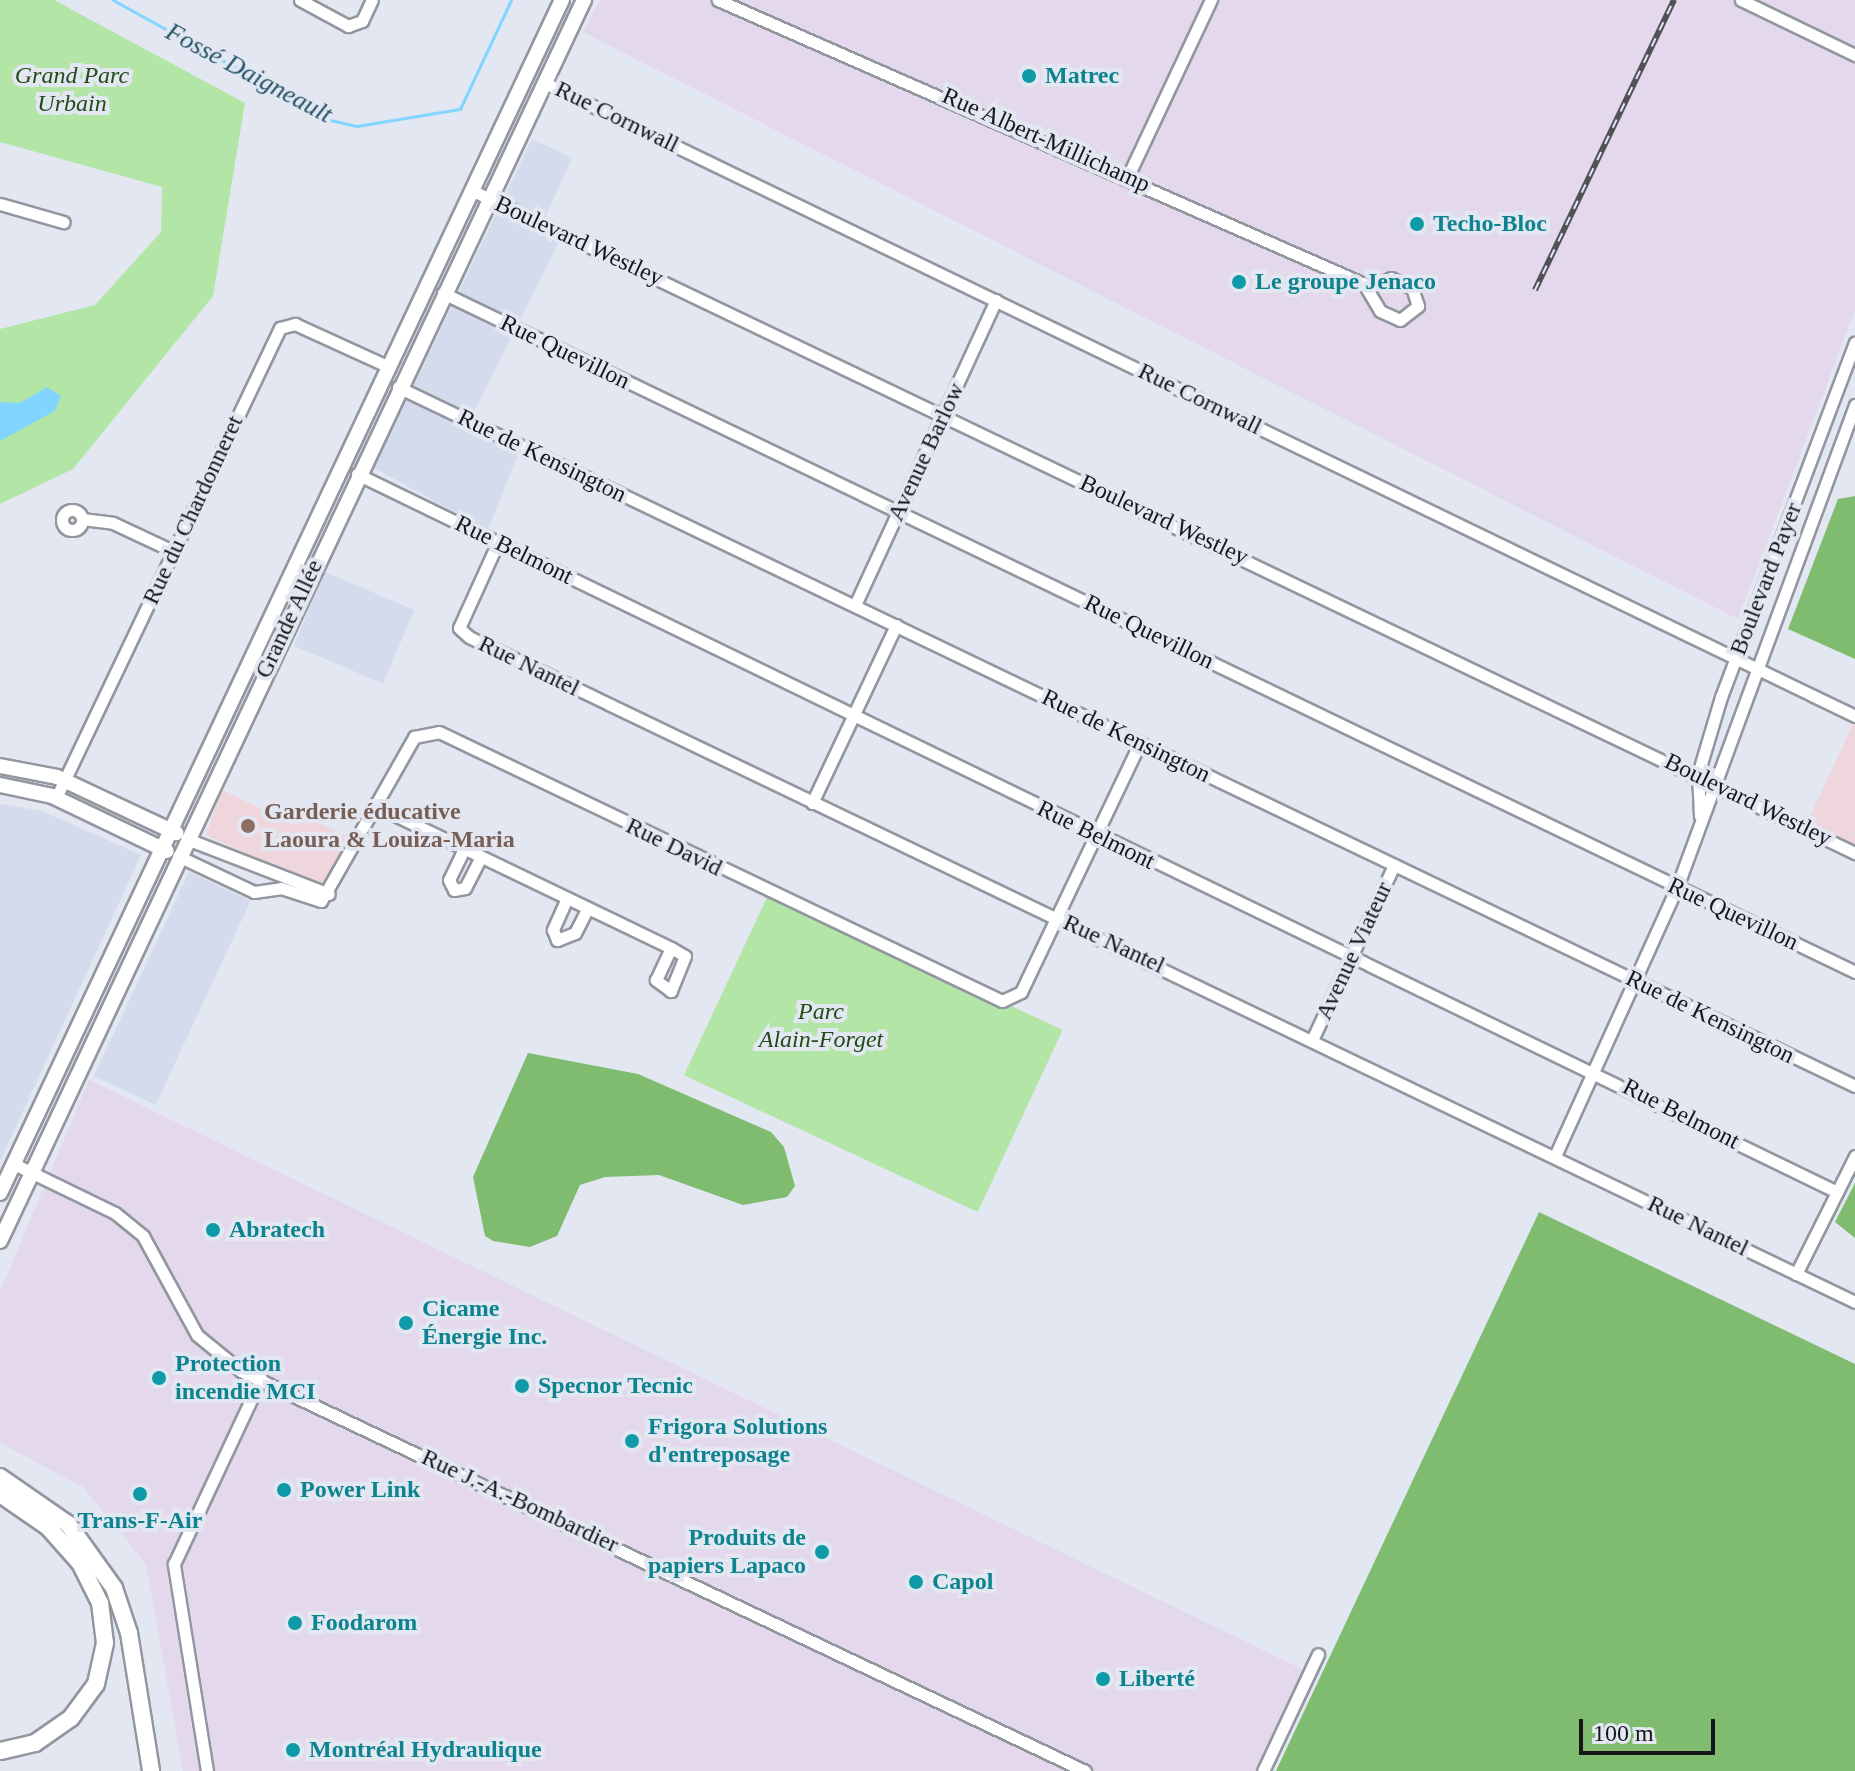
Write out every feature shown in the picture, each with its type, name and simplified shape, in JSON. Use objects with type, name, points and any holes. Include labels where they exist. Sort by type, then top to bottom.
[{"type":"highway","points":[[0,1477],[68,1524],[114,1588],[129,1633],[151,1771]]},
{"type":"highway","points":[[0,1494],[48,1527],[80,1563],[100,1603],[105,1633],[100,1673],[78,1711],[35,1743],[0,1751]]},
{"type":"main road","name":"Grande Allée","points":[[0,1193],[168,829],[562,0]]},
{"type":"main road","name":"Grande Allée","points":[[0,1241],[357,474],[584,0]]},
{"type":"main road","points":[[0,766],[64,780],[187,839]]},
{"type":"main road","points":[[0,785],[56,798],[178,856]]},
{"type":"street","points":[[300,0],[357,25],[372,0]]},
{"type":"street","name":"Rue Albert-Millichamp","points":[[718,0],[1128,176],[1371,287]]},
{"type":"street","points":[[1128,176],[1211,0]]},
{"type":"street","points":[[1741,0],[1855,55]]},
{"type":"street","name":"Rue Cornwall","points":[[545,83],[1855,716]]},
{"type":"street","name":"Boulevard Westley","points":[[471,190],[1715,781],[1855,853]]},
{"type":"street","points":[[0,204],[63,222]]},
{"type":"street","name":"Rue Quevillon","points":[[443,293],[1855,972]]},
{"type":"street","name":"Avenue Barlow","points":[[855,605],[996,300]]},
{"type":"street","name":"Rue du Chardonneret","points":[[56,798],[282,325],[295,324],[387,366]]},
{"type":"street","name":"Boulevard Payer","points":[[1700,820],[1698,774],[1736,659],[1855,343]]},
{"type":"street","name":"Rue de Kensington","points":[[398,387],[1855,1086]]},
{"type":"street","name":"Boulevard Payer","points":[[1555,1156],[1638,982],[1677,887],[1855,405]]},
{"type":"street","name":"Rue Belmont","points":[[357,474],[1096,836],[1595,1071],[1837,1192]]},
{"type":"street","points":[[82,519],[115,523],[173,551]]},
{"type":"street","name":"Rue Nantel","points":[[498,542],[459,628],[469,637],[812,803],[1313,1038],[1855,1302]]},
{"type":"street","points":[[812,803],[856,716],[896,625]]},
{"type":"street","name":"Rue David","points":[[330,894],[374,805],[414,737],[439,732],[1002,1001],[1021,992],[1057,917]]},
{"type":"street","points":[[1057,917],[1140,743]]},
{"type":"street","points":[[374,805],[671,948]]},
{"type":"street","points":[[187,839],[330,894]]},
{"type":"street","points":[[464,849],[449,880],[455,891],[465,888],[481,857]]},
{"type":"street","points":[[178,856],[254,892],[281,888],[314,902],[330,894]]},
{"type":"street","name":"Avenue Viateur","points":[[1313,1038],[1394,865]]},
{"type":"street","points":[[567,898],[553,930],[557,940],[575,933],[588,908]]},
{"type":"street","points":[[1796,1274],[1855,1156]]},
{"type":"street","name":"Rue J.-A.-Bombardier","points":[[14,1164],[129,1223],[197,1335],[261,1378],[1085,1771]]},
{"type":"street","points":[[207,1771],[174,1564],[261,1378]]},
{"type":"street","points":[[1263,1771],[1318,1654]]},
{"type":"shaded area","points":[[600,0],[1855,0],[1855,310],[1738,619],[583,32]]},
{"type":"shaded area","points":[[532,139],[572,158],[539,231],[560,240],[465,429],[518,454],[488,530],[374,468]]},
{"type":"shaded area","points":[[325,572],[414,610],[383,684],[294,646]]},
{"type":"shaded area","points":[[1855,720],[1855,853],[1805,827]]},
{"type":"shaded area","points":[[222,790],[297,826],[302,815],[351,838],[331,878],[320,887],[206,835]]},
{"type":"shaded area","points":[[0,804],[42,811],[141,855],[0,1161]]},
{"type":"shaded area","points":[[189,872],[251,901],[156,1105],[94,1076]]},
{"type":"shaded area","points":[[89,1080],[1304,1670],[1272,1771],[183,1771],[146,1564],[83,1487],[0,1443],[0,1292]]},
{"type":"green space","name":"Grand Parc Urbain","points":[[0,0],[54,0],[245,103],[213,296],[73,469],[0,504],[0,329],[95,305],[161,232],[162,187],[0,142]]},
{"type":"green space","points":[[1855,496],[1855,659],[1788,629],[1838,499]]},
{"type":"green space","name":"Parc Alain-Forget","points":[[769,893],[1063,1030],[978,1212],[684,1075]]},
{"type":"green space","points":[[528,1053],[638,1074],[771,1132],[784,1147],[795,1186],[787,1197],[743,1205],[659,1175],[605,1177],[580,1185],[557,1236],[530,1247],[493,1241],[485,1236],[473,1177]]},
{"type":"green space","points":[[1855,1183],[1855,1238],[1835,1222]]},
{"type":"green space","points":[[1539,1212],[1855,1364],[1855,1771],[1276,1771]]},
{"type":"water","points":[[47,387],[61,396],[55,411],[0,441],[0,402],[20,403]]},
{"type":"waterway","name":"Fossé Daigneault","points":[[113,0],[330,120],[357,126],[460,109],[511,0]]},
{"type":"railway","points":[[1535,290],[1674,0]]},
{"type":"place","name":"Matrec","points":[[1029,76]]},
{"type":"place","name":"Techo-Bloc","points":[[1417,224]]},
{"type":"place","name":"Le groupe Jenaco","points":[[1239,282]]},
{"type":"place","name":"Garderie éducative Laoura & Louiza-Maria","points":[[248,826]]},
{"type":"place","name":"Abratech","points":[[213,1230]]},
{"type":"place","name":"Cicame Énergie Inc.","points":[[406,1323]]},
{"type":"place","name":"Protection incendie MCI","points":[[159,1378]]},
{"type":"place","name":"Specnor Tecnic","points":[[522,1386]]},
{"type":"place","name":"Frigora Solutions d'entreposage","points":[[632,1441]]},
{"type":"place","name":"Power Link","points":[[284,1490]]},
{"type":"place","name":"Trans-F-Air","points":[[140,1494]]},
{"type":"place","name":"Produits de papiers Lapaco","points":[[822,1552]]},
{"type":"place","name":"Capol","points":[[916,1582]]},
{"type":"place","name":"Foodarom","points":[[295,1623]]},
{"type":"place","name":"Liberté","points":[[1103,1679]]},
{"type":"place","name":"Montréal Hydraulique","points":[[293,1750]]}]
